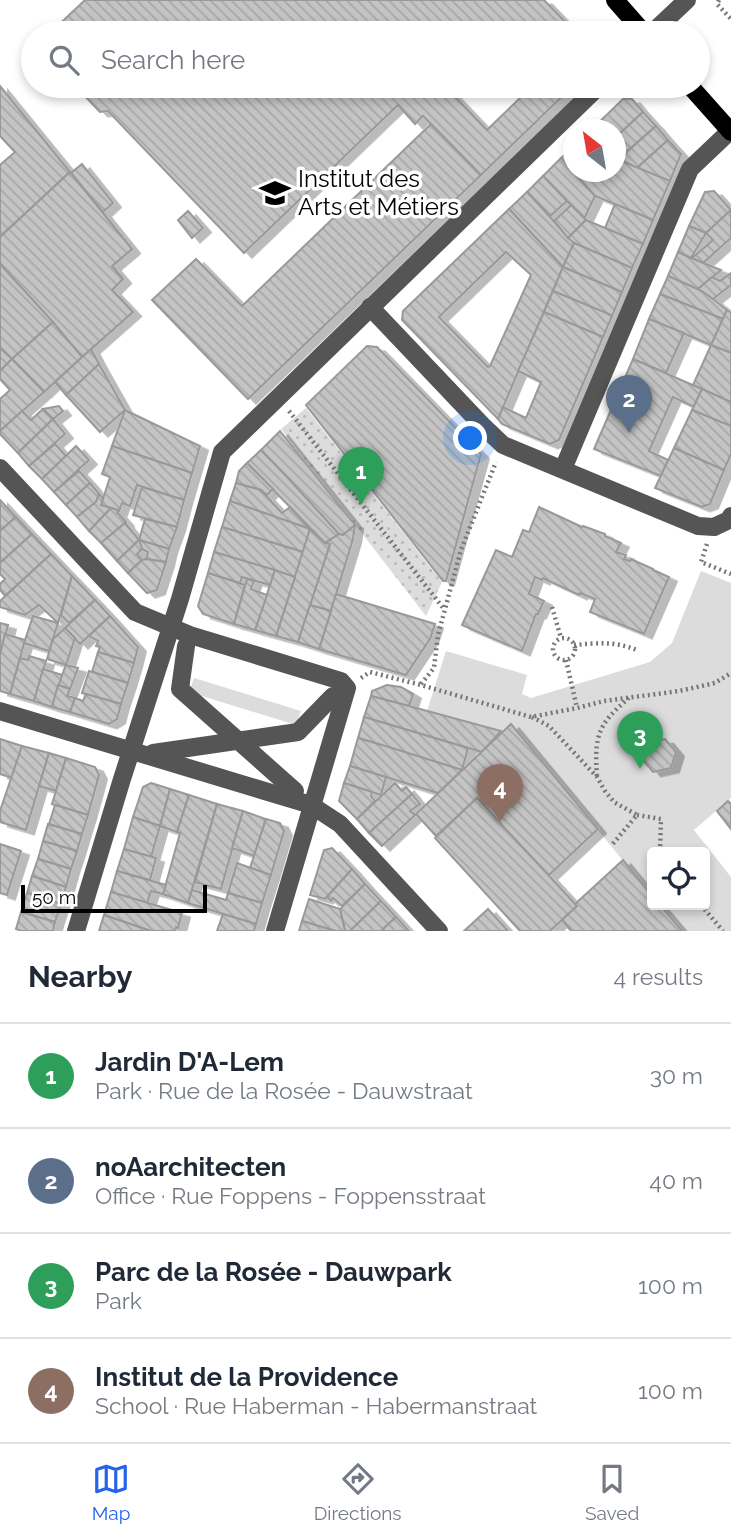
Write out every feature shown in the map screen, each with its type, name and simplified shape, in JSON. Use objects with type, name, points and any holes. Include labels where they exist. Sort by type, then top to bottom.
[{"type":"main road","points":[[615,0],[633,21]]},
{"type":"main road","points":[[701,98],[731,131]]},
{"type":"street","points":[[665,21],[687,0]]},
{"type":"street","points":[[76,931],[222,452],[587,98]]},
{"type":"street","points":[[564,469],[690,169],[731,131]]},
{"type":"street","points":[[370,307],[503,445],[698,526],[714,527],[729,520],[731,516]]},
{"type":"street","points":[[0,468],[135,612],[190,635],[341,681],[346,688],[275,931]]},
{"type":"street","points":[[186,646],[180,689],[295,791]]},
{"type":"street","points":[[153,752],[298,732],[333,696]]},
{"type":"street","points":[[0,711],[311,805],[340,824],[439,931]]},
{"type":"path","points":[[719,0],[717,4],[731,19]]},
{"type":"path","points":[[278,397],[444,609]]},
{"type":"path","points":[[421,685],[434,668],[438,635],[461,550],[503,445]]},
{"type":"path","points":[[714,527],[701,562],[731,574]]},
{"type":"path","points":[[552,607],[561,638]]},
{"type":"path","points":[[561,638],[572,641],[575,645],[573,655],[566,660],[559,659],[554,654],[554,645],[561,638]]},
{"type":"path","points":[[575,645],[607,642],[637,650]]},
{"type":"path","points":[[566,660],[577,708]]},
{"type":"path","points":[[356,682],[370,672],[531,717],[549,726],[597,776],[614,802],[637,815],[661,819],[660,847]]},
{"type":"path","points":[[531,717],[631,697],[679,691],[715,683],[731,673]]},
{"type":"path","points":[[597,776],[595,751],[599,733],[611,713],[631,697]]},
{"type":"path","points":[[611,846],[637,815]]},
{"type":"path","points":[[705,910],[723,931]]},
{"type":"shaded area","points":[[306,408],[442,582],[426,616],[281,429]]},
{"type":"shaded area","points":[[701,571],[731,583],[731,798],[694,830],[707,847],[647,847],[647,890],[511,724],[501,731],[427,711],[446,651],[527,675],[522,694],[531,698],[650,662],[672,643]]},
{"type":"shaded area","points":[[194,678],[301,711],[296,725],[189,692]]},
{"type":"shaded area","points":[[710,850],[731,877],[731,931],[682,931],[664,910],[710,910]]},
{"type":"building","points":[[85,0],[544,0],[564,21],[63,21]]},
{"type":"building","points":[[0,86],[70,172],[0,237],[0,165],[15,152],[0,136]]},
{"type":"building","points":[[87,98],[456,98],[487,130],[520,98],[561,98],[481,175],[423,116],[415,124],[398,105],[244,253],[108,111],[100,112]]},
{"type":"building","points":[[623,99],[632,99],[643,112],[626,128],[626,119],[602,119]]},
{"type":"building","points":[[643,112],[656,126],[626,152],[626,128]]},
{"type":"building","points":[[431,124],[481,175],[248,399],[152,300],[196,259],[242,306]]},
{"type":"building","points":[[656,126],[668,140],[637,168],[626,162],[626,153]]},
{"type":"building","points":[[668,140],[681,154],[670,181],[637,168]]},
{"type":"building","points":[[561,158],[563,182],[582,182],[595,196],[584,219],[543,176]]},
{"type":"building","points":[[626,163],[670,181],[653,220],[595,196],[582,182],[626,182]]},
{"type":"building","points":[[82,164],[113,203],[103,212],[71,173]]},
{"type":"building","points":[[70,172],[132,249],[112,266],[123,279],[112,290],[133,312],[82,357],[0,264],[0,237]],"holes":[[[72,199],[89,218],[67,237],[50,218]]]},
{"type":"building","points":[[70,172],[132,249],[112,266],[123,279],[112,290],[133,312],[82,357],[0,264],[0,237]]},
{"type":"building","points":[[543,176],[567,201],[550,216],[527,192]]},
{"type":"building","points":[[714,191],[731,210],[706,233],[689,226],[705,192]]},
{"type":"building","points":[[527,192],[574,243],[563,267],[509,209]]},
{"type":"building","points":[[615,204],[653,220],[643,244],[605,228]]},
{"type":"building","points":[[571,205],[586,220],[568,238],[554,221]]},
{"type":"building","points":[[509,209],[563,267],[498,419],[402,320],[403,311]],"holes":[[[506,252],[531,275],[490,366],[488,367],[439,317]]]},
{"type":"building","points":[[731,210],[731,238],[703,263],[692,258],[713,240],[706,233]]},
{"type":"building","points":[[188,211],[203,228],[192,238],[178,220]]},
{"type":"building","points":[[586,220],[643,244],[632,268],[568,238]]},
{"type":"building","points":[[689,226],[706,233],[691,258],[678,252]]},
{"type":"building","points":[[574,243],[632,268],[622,292],[563,267]]},
{"type":"building","points":[[678,252],[721,270],[698,289],[668,276]]},
{"type":"building","points":[[0,264],[53,322],[12,359],[0,348]]},
{"type":"building","points":[[563,267],[622,292],[612,316],[553,291]]},
{"type":"building","points":[[731,273],[731,285],[713,299],[698,289],[712,277],[720,281]]},
{"type":"building","points":[[668,276],[702,291],[713,299],[727,310],[723,319],[660,294]]},
{"type":"building","points":[[553,291],[612,316],[603,337],[544,312]]},
{"type":"building","points":[[660,294],[723,319],[711,345],[649,319]]},
{"type":"building","points":[[727,310],[731,313],[731,353],[711,345]]},
{"type":"building","points":[[544,312],[603,337],[559,440],[550,444],[502,424],[498,419],[503,407],[526,418],[541,382],[518,371]]},
{"type":"building","points":[[649,319],[684,333],[666,373],[633,359]]},
{"type":"building","points":[[53,322],[82,357],[44,392],[12,359]]},
{"type":"building","points":[[711,345],[731,353],[731,402],[693,385]]},
{"type":"building","points":[[367,346],[377,347],[481,454],[446,581],[443,581],[306,405]]},
{"type":"building","points":[[0,348],[12,359],[0,371]]},
{"type":"building","points":[[91,349],[99,364],[66,395],[55,382]]},
{"type":"building","points":[[12,359],[44,392],[0,431],[0,399],[10,390],[0,379],[0,371]]},
{"type":"building","points":[[633,359],[702,389],[694,407],[673,397],[649,451],[668,460],[661,476],[594,449]]},
{"type":"building","points":[[99,364],[125,410],[100,432],[66,395]]},
{"type":"building","points":[[702,389],[731,402],[731,426],[692,410]]},
{"type":"building","points":[[59,406],[63,411],[53,419],[43,409]]},
{"type":"building","points":[[43,409],[53,419],[18,453],[0,431],[22,411],[31,420]]},
{"type":"building","points":[[125,410],[200,446],[192,473],[112,446]]},
{"type":"building","points":[[692,410],[731,426],[731,454],[724,470],[674,448]]},
{"type":"building","points":[[53,419],[65,434],[29,466],[18,453]]},
{"type":"building","points":[[280,431],[355,525],[343,535],[339,534],[261,450]]},
{"type":"building","points":[[55,444],[66,456],[42,479],[29,466]]},
{"type":"building","points":[[76,446],[89,460],[54,492],[42,479]]},
{"type":"building","points":[[112,446],[192,473],[184,500],[137,485],[130,506],[122,503],[119,511],[101,505],[110,477],[102,474]]},
{"type":"building","points":[[674,448],[724,470],[710,504],[702,507],[655,488]]},
{"type":"building","points":[[261,450],[339,534],[325,543],[247,463]]},
{"type":"building","points":[[247,463],[273,489],[267,495],[261,490],[236,483],[239,471]]},
{"type":"building","points":[[79,471],[90,483],[66,505],[54,492]]},
{"type":"building","points":[[90,483],[99,494],[96,502],[77,517],[66,505]]},
{"type":"building","points":[[236,483],[261,490],[282,513],[290,507],[310,529],[230,501]]},
{"type":"building","points":[[142,487],[184,500],[177,527],[133,515]]},
{"type":"building","points":[[99,494],[103,498],[101,505],[111,508],[89,531],[77,517],[96,502]]},
{"type":"building","points":[[0,500],[16,517],[0,531]]},
{"type":"building","points":[[230,501],[310,529],[303,552],[222,527]]},
{"type":"building","points":[[539,507],[582,527],[605,534],[621,543],[616,552],[626,555],[624,559],[631,559],[669,577],[644,634],[590,612],[595,599],[535,577],[529,594],[544,601],[522,651],[462,625],[496,550],[512,557],[523,530],[529,532]]},
{"type":"building","points":[[111,508],[118,510],[126,522],[101,543],[89,531]]},
{"type":"building","points":[[16,517],[32,534],[0,563],[0,531]]},
{"type":"building","points":[[145,519],[177,527],[169,549],[139,540]]},
{"type":"building","points":[[125,523],[139,540],[117,561],[101,543]]},
{"type":"building","points":[[355,525],[331,611],[310,605],[330,544],[325,543],[339,534],[343,535]]},
{"type":"building","points":[[222,527],[303,552],[295,577],[214,552]]},
{"type":"building","points":[[310,529],[325,543],[330,544],[298,642],[276,636]]},
{"type":"building","points":[[32,534],[51,554],[5,596],[0,590],[0,584],[5,579],[0,574],[0,563]]},
{"type":"building","points":[[139,540],[169,549],[166,562],[146,559],[148,552],[142,549]]},
{"type":"building","points":[[139,540],[142,549],[137,554],[142,560],[128,573],[117,561]]},
{"type":"building","points":[[214,552],[275,570],[270,585],[242,577],[240,583],[208,573]]},
{"type":"building","points":[[51,554],[72,576],[58,623],[39,605],[25,615],[0,607],[0,601]]},
{"type":"building","points":[[146,559],[166,562],[157,590],[147,593],[128,573]]},
{"type":"building","points":[[275,570],[295,577],[276,636],[255,630]]},
{"type":"building","points":[[208,573],[245,585],[234,624],[203,614],[198,606]]},
{"type":"building","points":[[72,576],[95,600],[69,623],[61,615]]},
{"type":"building","points":[[247,579],[254,581],[251,589],[267,595],[255,630],[234,624]]},
{"type":"building","points":[[336,594],[435,624],[430,639],[406,675],[319,649]]},
{"type":"building","points":[[95,600],[110,616],[80,644],[65,628]]},
{"type":"building","points":[[310,605],[331,611],[319,649],[298,642]]},
{"type":"building","points":[[33,616],[58,623],[49,651],[24,643]]},
{"type":"building","points":[[110,616],[138,647],[134,663],[98,652],[98,641],[89,636]]},
{"type":"building","points":[[0,623],[8,625],[0,655]]},
{"type":"building","points":[[65,628],[75,638],[66,665],[47,659],[53,639]]},
{"type":"building","points":[[5,634],[25,640],[10,694],[0,691],[0,655]]},
{"type":"building","points":[[98,652],[134,663],[128,683],[92,672]]},
{"type":"building","points":[[29,656],[46,661],[34,701],[10,694],[20,658],[28,660]]},
{"type":"building","points":[[66,665],[78,668],[70,689],[58,685]]},
{"type":"building","points":[[43,669],[62,675],[52,707],[34,701]]},
{"type":"building","points":[[89,671],[128,683],[121,704],[82,693]]},
{"type":"building","points":[[58,685],[70,689],[67,696],[75,698],[70,712],[52,707]]},
{"type":"building","points":[[387,685],[401,687],[413,694],[409,706],[371,696],[372,691]]},
{"type":"building","points":[[86,694],[121,704],[117,719],[109,724],[70,712],[75,698],[83,701]]},
{"type":"building","points":[[371,696],[501,731],[482,752],[364,717]]},
{"type":"building","points":[[364,717],[468,748],[462,770],[358,738]]},
{"type":"building","points":[[511,724],[598,829],[548,876],[477,798],[436,836],[416,814]]},
{"type":"building","points":[[358,738],[462,770],[438,793],[350,766]]},
{"type":"building","points":[[0,739],[22,746],[12,778],[0,774]]},
{"type":"building","points":[[665,739],[676,752],[671,768],[653,772],[642,759],[648,742]]},
{"type":"building","points":[[22,746],[49,753],[26,830],[0,822],[0,811]]},
{"type":"building","points":[[49,753],[66,758],[56,791],[39,786]]},
{"type":"building","points":[[66,758],[95,767],[99,775],[88,815],[52,804]]},
{"type":"building","points":[[350,766],[386,777],[381,795],[344,783]]},
{"type":"building","points":[[151,783],[170,789],[160,826],[133,817],[143,787]]},
{"type":"building","points":[[344,783],[372,792],[371,796],[375,801],[357,819],[339,801]]},
{"type":"building","points":[[395,783],[402,791],[406,787],[412,794],[369,833],[357,819]]},
{"type":"building","points":[[170,789],[189,795],[177,832],[160,826]]},
{"type":"building","points":[[412,794],[420,804],[410,811],[415,815],[382,846],[369,833]]},
{"type":"building","points":[[189,795],[217,804],[188,903],[163,894],[180,833],[177,832]]},
{"type":"building","points":[[477,798],[577,906],[550,931],[520,931],[435,838]]},
{"type":"building","points":[[728,801],[731,804],[731,829],[717,811]]},
{"type":"building","points":[[217,804],[243,811],[221,889],[195,882]]},
{"type":"building","points":[[55,805],[88,815],[82,834],[49,824]]},
{"type":"building","points":[[243,811],[266,819],[254,856],[232,848]]},
{"type":"building","points":[[133,817],[160,826],[151,857],[124,849]]},
{"type":"building","points":[[266,819],[280,823],[284,831],[271,875],[250,868]]},
{"type":"building","points":[[48,824],[82,834],[77,851],[43,841]]},
{"type":"building","points":[[43,841],[77,851],[71,869],[38,859]]},
{"type":"building","points":[[0,844],[21,851],[7,895],[0,893]]},
{"type":"building","points":[[332,848],[352,869],[325,899],[310,895],[324,850]]},
{"type":"building","points":[[124,849],[156,858],[150,880],[117,871]]},
{"type":"building","points":[[38,859],[71,869],[66,887],[32,876]]},
{"type":"building","points":[[623,860],[647,890],[647,910],[664,910],[682,931],[571,931],[562,920],[577,906],[575,904]]},
{"type":"building","points":[[237,863],[271,875],[262,903],[228,893]]},
{"type":"building","points":[[352,869],[365,884],[342,906],[333,898],[331,901],[327,897]]},
{"type":"building","points":[[117,871],[166,885],[163,894],[151,891],[147,903],[111,892]]},
{"type":"building","points":[[32,876],[66,887],[61,904],[27,893]]},
{"type":"building","points":[[365,884],[381,901],[350,931],[345,931],[340,909]]},
{"type":"building","points":[[192,890],[226,900],[228,893],[262,903],[256,924],[188,903]]},
{"type":"building","points":[[111,892],[182,913],[178,928],[176,927],[175,931],[151,931],[104,915]]},
{"type":"building","points":[[27,893],[61,904],[55,922],[21,912]]},
{"type":"building","points":[[309,899],[340,909],[345,931],[302,921]]},
{"type":"building","points":[[381,901],[396,917],[381,931],[350,931]]},
{"type":"building","points":[[488,909],[508,931],[464,931]]},
{"type":"building","points":[[21,912],[55,922],[53,931],[16,929]]},
{"type":"building","points":[[223,914],[256,924],[254,931],[217,931]]},
{"type":"building","points":[[104,915],[139,927],[151,931],[99,931]]},
{"type":"building","points":[[396,917],[409,931],[381,931]]},
{"type":"building","points":[[302,921],[335,931],[299,931]]},
{"type":"place","name":"Institut des Arts et Métiers","points":[[275,193]]},
{"type":"place","name":"noAarchitecten","points":[[629,433]]},
{"type":"place","name":"Jardin D'A-Lem","points":[[361,505]]},
{"type":"place","name":"Parc de la Rosée - Dauwpark","points":[[640,769]]},
{"type":"place","name":"Institut de la Providence","points":[[500,822]]}]
